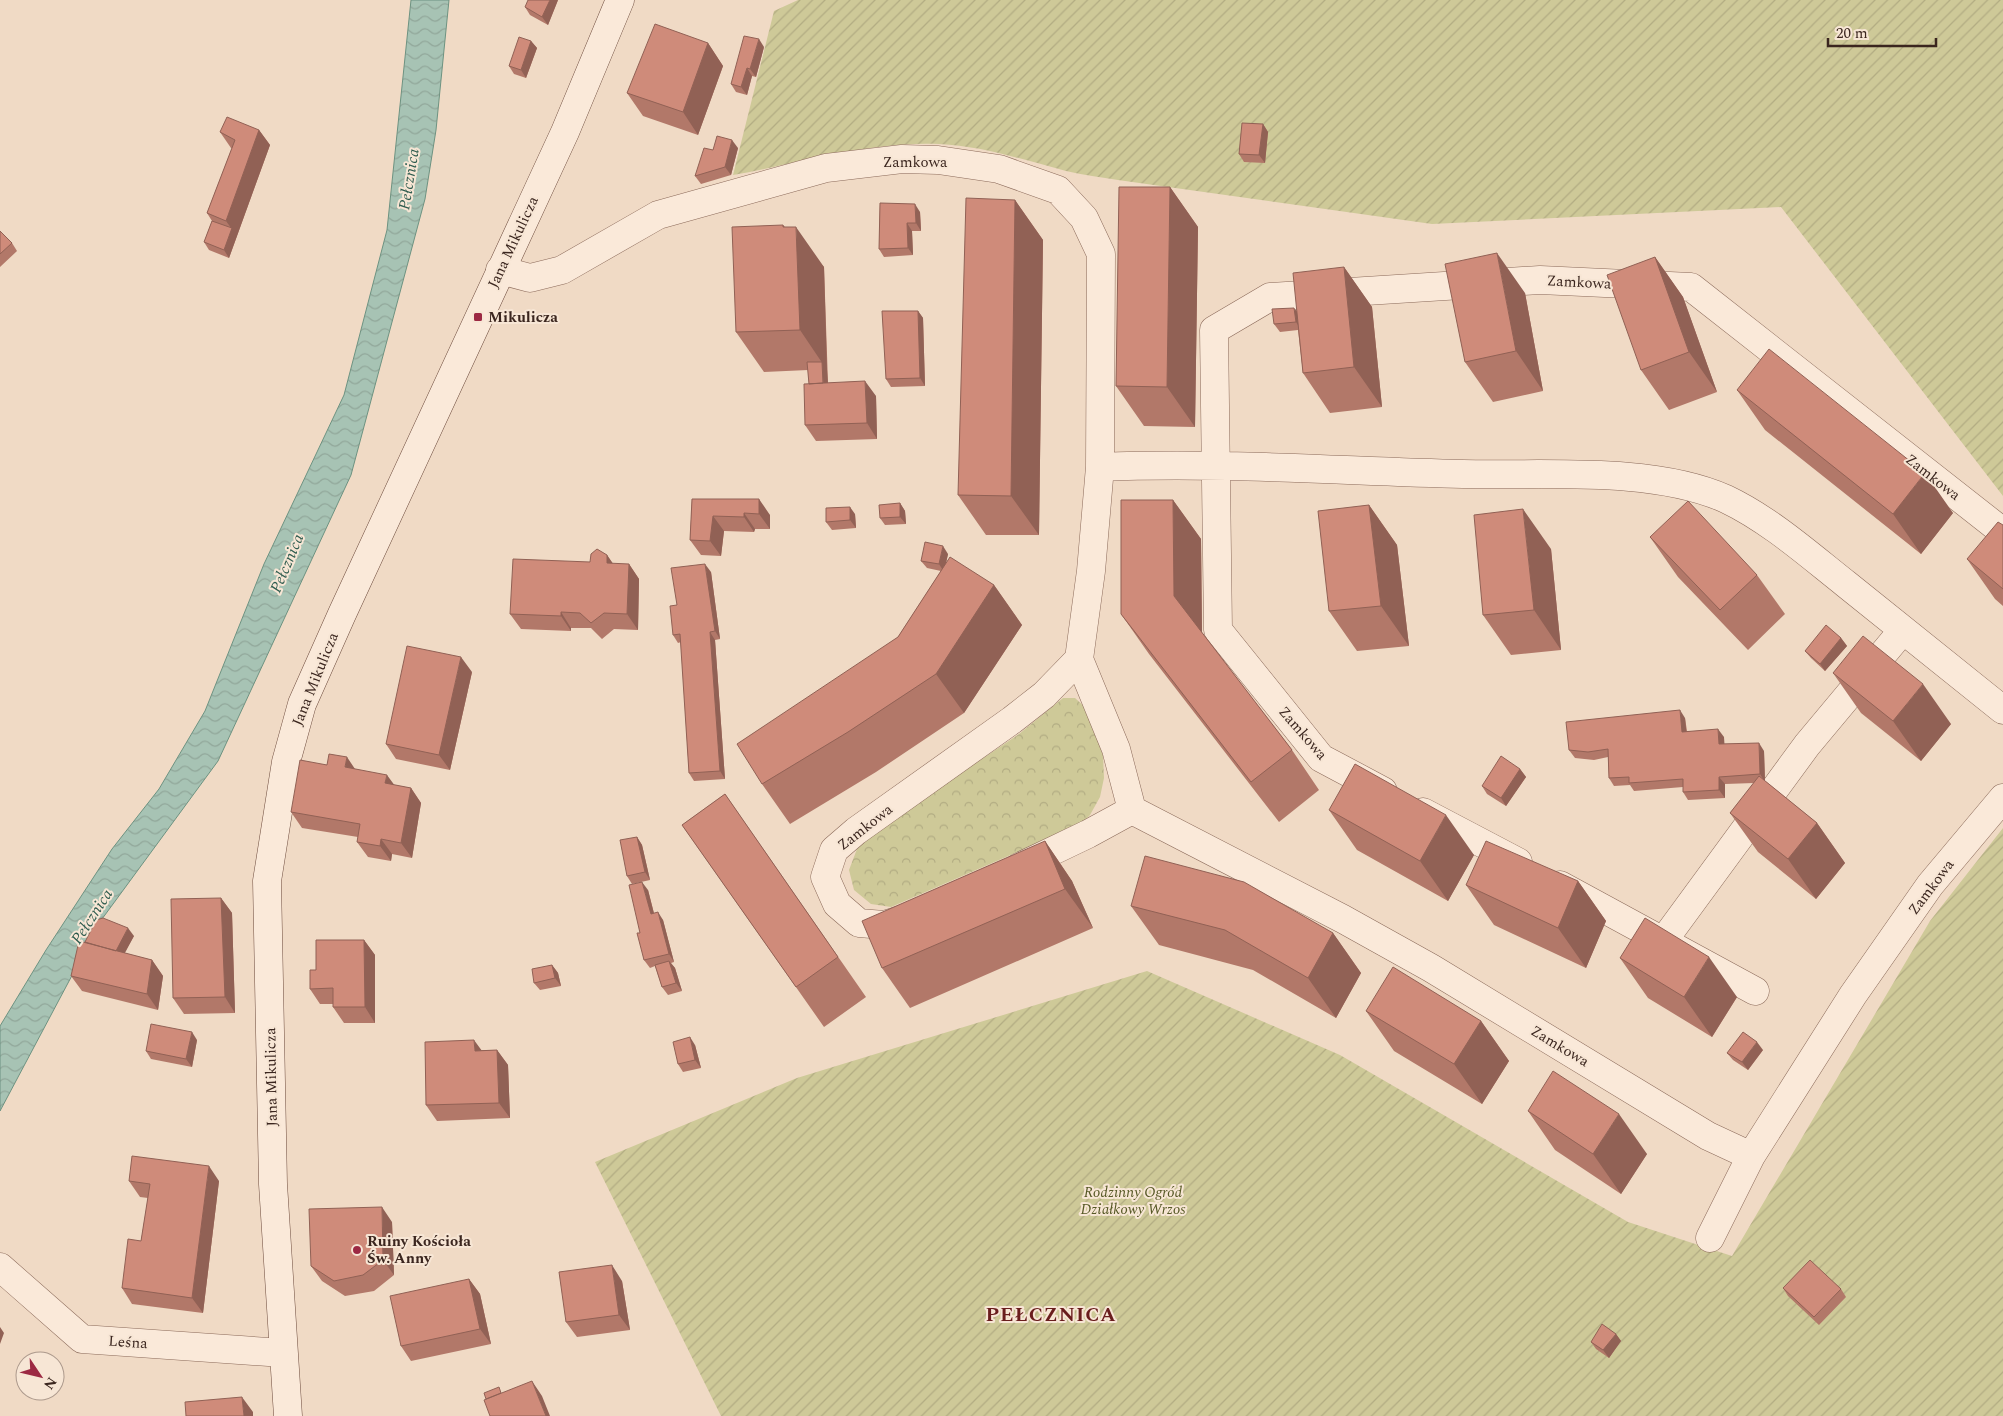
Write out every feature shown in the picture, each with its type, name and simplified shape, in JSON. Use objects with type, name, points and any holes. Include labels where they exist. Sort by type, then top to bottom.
[{"type":"street","name":"Jana Mikulicza","points":[[288,1416],[273,1184],[267,881],[286,762],[302,704],[565,132],[620,0]]},
{"type":"street","name":"Zamkowa","points":[[500,270],[530,278],[562,270],[658,215],[826,168],[902,159],[938,160],[999,169],[1058,190],[1084,218],[1101,254],[1100,467],[1091,571],[1079,659],[1044,695],[1012,720],[856,831],[834,850],[825,877],[837,904],[859,923],[884,925],[928,910]]},
{"type":"street","name":"Zamkowa","points":[[1755,991],[1664,940],[1321,758],[1218,630],[1214,330],[1270,297],[1540,280],[1691,287],[2003,532]]},
{"type":"street","points":[[1100,467],[1217,465],[1465,474],[1565,474],[1639,478],[1691,487],[1746,509],[1800,547],[2003,710]]},
{"type":"street","points":[[1664,940],[1807,745],[1903,630]]},
{"type":"street","points":[[999,876],[1088,834],[1132,810],[1116,749],[1079,659]]},
{"type":"street","name":"Zamkowa","points":[[1710,1238],[1750,1156],[1853,995],[1930,885],[2003,798]]},
{"type":"street","name":"Zamkowa","points":[[1132,810],[1343,919],[1431,968],[1708,1136],[1750,1156]]},
{"type":"street","name":"Leśna","points":[[0,1267],[82,1339],[283,1353]]},
{"type":"green space","points":[[798,0],[2003,0],[2003,496],[1781,207],[1432,224],[1085,175],[987,151],[939,144],[913,144],[861,149],[733,175],[774,11]]},
{"type":"green space","points":[[1063,698],[1075,698],[1087,709],[1103,755],[1104,778],[1100,797],[1090,815],[1084,821],[891,907],[871,904],[854,890],[849,870],[860,841],[1019,734]]},
{"type":"green space","name":"Rodzinny Ogród Działkowy Wrzos","points":[[2003,828],[2003,1416],[721,1416],[595,1162],[797,1078],[1147,971],[1340,1055],[1628,1222],[1732,1256],[1930,921]]},
{"type":"water","name":"Pełcznica","points":[[411,0],[449,0],[436,130],[425,199],[351,475],[218,761],[102,919],[0,1111],[0,1026],[46,950],[112,849],[159,789],[205,711],[264,564],[344,395],[387,230]]},
{"type":"building","points":[[528,0],[550,0],[542,17],[525,7]]},
{"type":"building","points":[[655,24],[708,43],[683,112],[627,93]]},
{"type":"building","points":[[744,36],[759,39],[750,69],[747,68],[741,87],[731,84]]},
{"type":"building","points":[[519,37],[531,41],[521,70],[509,66]]},
{"type":"building","points":[[227,117],[259,130],[226,221],[207,213],[235,140],[220,132]]},
{"type":"building","points":[[1242,123],[1263,124],[1259,155],[1239,154]]},
{"type":"building","points":[[717,136],[732,140],[725,167],[695,176],[704,148],[713,150]]},
{"type":"building","points":[[1119,187],[1170,187],[1167,387],[1116,386]]},
{"type":"building","points":[[966,198],[1015,200],[1011,496],[958,495]]},
{"type":"building","points":[[880,203],[915,204],[916,223],[907,223],[908,248],[879,249]]},
{"type":"building","points":[[212,221],[232,228],[224,250],[204,242]]},
{"type":"building","points":[[783,225],[783,227],[796,227],[800,330],[736,332],[732,227]]},
{"type":"building","points":[[0,231],[12,243],[0,254]]},
{"type":"building","points":[[1497,253],[1516,351],[1465,362],[1445,264]]},
{"type":"building","points":[[1655,257],[1689,352],[1641,370],[1607,275]]},
{"type":"building","points":[[1344,267],[1354,367],[1303,373],[1293,273]]},
{"type":"building","points":[[1294,308],[1296,322],[1274,324],[1272,309]]},
{"type":"building","points":[[882,311],[918,311],[920,378],[886,379]]},
{"type":"building","points":[[1769,349],[1925,473],[1893,514],[1737,390]]},
{"type":"building","points":[[807,362],[822,362],[823,383],[809,384]]},
{"type":"building","points":[[865,381],[867,423],[805,425],[804,384]]},
{"type":"building","points":[[692,499],[759,499],[759,514],[744,513],[744,517],[713,516],[710,541],[690,540]]},
{"type":"building","points":[[1121,500],[1173,500],[1174,596],[1292,750],[1251,782],[1121,614]]},
{"type":"building","points":[[1688,501],[1757,575],[1720,610],[1650,537]]},
{"type":"building","points":[[900,503],[900,517],[880,518],[879,505]]},
{"type":"building","points":[[1369,505],[1381,606],[1329,611],[1318,511]]},
{"type":"building","points":[[850,507],[850,520],[826,522],[826,508]]},
{"type":"building","points":[[1523,509],[1534,610],[1483,615],[1474,515]]},
{"type":"building","points":[[1998,522],[2003,525],[2003,589],[1967,559]]},
{"type":"building","points":[[925,542],[943,546],[939,564],[921,561]]},
{"type":"building","points":[[597,549],[607,555],[607,563],[629,564],[627,614],[604,613],[591,623],[580,613],[561,612],[561,616],[510,614],[513,559],[590,562],[591,554]]},
{"type":"building","points":[[950,557],[994,585],[936,674],[848,732],[762,784],[737,744],[898,637]]},
{"type":"building","points":[[705,564],[715,631],[710,632],[720,771],[689,773],[680,634],[673,635],[670,606],[677,605],[671,568]]},
{"type":"building","points":[[1826,625],[1841,638],[1820,664],[1805,651]]},
{"type":"building","points":[[1863,636],[1923,684],[1893,721],[1833,673]]},
{"type":"building","points":[[407,646],[461,657],[439,755],[386,744]]},
{"type":"building","points":[[1680,710],[1682,732],[1718,729],[1719,744],[1759,743],[1760,774],[1719,777],[1719,790],[1683,792],[1683,779],[1629,783],[1629,777],[1609,778],[1608,749],[1588,752],[1569,750],[1566,722]]},
{"type":"building","points":[[329,754],[347,757],[345,767],[387,775],[385,783],[411,788],[401,843],[381,839],[380,846],[357,842],[360,824],[291,812],[300,760],[327,765]]},
{"type":"building","points":[[1501,756],[1520,769],[1501,798],[1482,786]]},
{"type":"building","points":[[1355,764],[1446,815],[1420,861],[1329,810]]},
{"type":"building","points":[[1759,776],[1817,823],[1788,859],[1730,813]]},
{"type":"building","points":[[725,794],[838,957],[796,987],[682,825]]},
{"type":"building","points":[[637,837],[645,872],[627,876],[620,840]]},
{"type":"building","points":[[1045,841],[1065,889],[882,968],[862,921]]},
{"type":"building","points":[[1486,841],[1578,881],[1558,928],[1466,885]]},
{"type":"building","points":[[1145,856],[1244,882],[1333,933],[1308,978],[1225,930],[1131,906]]},
{"type":"building","points":[[642,882],[651,914],[658,912],[669,954],[644,960],[637,933],[640,933],[629,885]]},
{"type":"building","points":[[221,898],[225,997],[173,998],[171,899]]},
{"type":"building","points":[[103,918],[128,928],[116,951],[85,942],[96,920]]},
{"type":"building","points":[[1645,918],[1709,957],[1684,997],[1620,958]]},
{"type":"building","points":[[316,940],[364,940],[365,1007],[333,1007],[333,988],[310,989],[310,970],[316,970]]},
{"type":"building","points":[[79,941],[152,960],[147,994],[71,976]]},
{"type":"building","points":[[669,961],[676,983],[662,987],[655,965]]},
{"type":"building","points":[[552,965],[555,978],[534,983],[532,969]]},
{"type":"building","points":[[1393,967],[1481,1021],[1454,1064],[1366,1011]]},
{"type":"building","points":[[151,1024],[192,1032],[186,1059],[146,1051]]},
{"type":"building","points":[[1743,1032],[1757,1042],[1742,1062],[1727,1053]]},
{"type":"building","points":[[690,1037],[695,1060],[678,1064],[673,1042]]},
{"type":"building","points":[[474,1040],[475,1051],[497,1050],[499,1103],[426,1105],[425,1042]]},
{"type":"building","points":[[1553,1071],[1619,1114],[1593,1154],[1528,1111]]},
{"type":"building","points":[[132,1156],[209,1166],[192,1298],[122,1288],[128,1239],[141,1241],[150,1184],[129,1181]]},
{"type":"building","name":"Ruiny Kościoła Św. Anny","points":[[382,1207],[383,1260],[363,1275],[334,1281],[311,1266],[309,1209]]},
{"type":"building","points":[[1810,1260],[1841,1289],[1814,1317],[1783,1288]]},
{"type":"building","points":[[612,1265],[619,1315],[566,1322],[559,1272]]},
{"type":"building","points":[[469,1279],[480,1329],[401,1346],[390,1296]]},
{"type":"building","points":[[1602,1324],[1616,1334],[1603,1350],[1591,1342]]},
{"type":"building","points":[[532,1381],[546,1416],[490,1416],[484,1400]]},
{"type":"building","points":[[499,1387],[501,1393],[486,1399],[484,1393]]},
{"type":"building","points":[[242,1397],[244,1416],[186,1416],[185,1402]]},
{"type":"place","name":"Mikulicza","points":[[478,317]]},
{"type":"place","name":"Ruiny Kościoła Św. Anny","points":[[357,1250]]},
{"type":"district","name":"PEŁCZNICA","points":[[1051,1314]]}]
